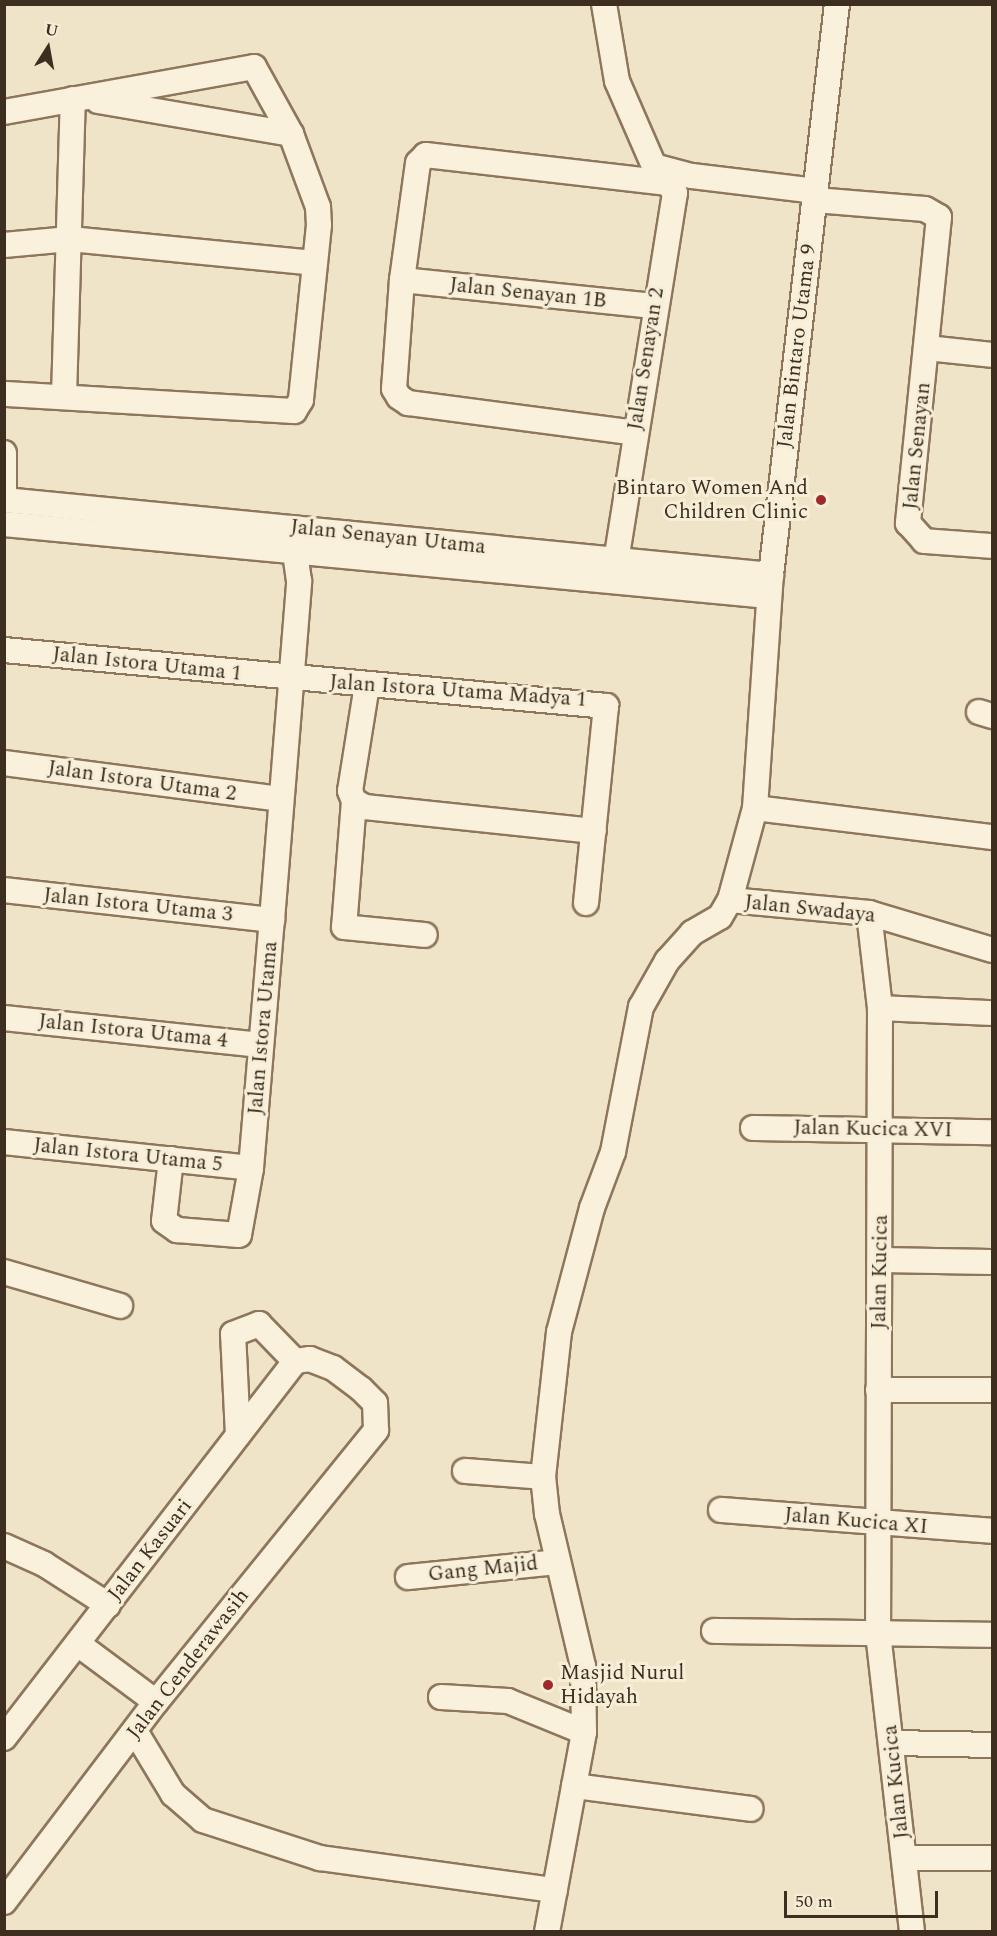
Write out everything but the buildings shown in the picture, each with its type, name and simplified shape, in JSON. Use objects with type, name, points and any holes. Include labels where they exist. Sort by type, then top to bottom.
[{"type":"street","points":[[604,4],[617,81],[654,166],[815,195]]},
{"type":"street","name":"Jalan Bintaro Utama 9","points":[[730,900],[755,808],[770,585],[837,4]]},
{"type":"street","points":[[4,112],[254,67],[291,134],[318,207],[301,400],[294,411],[64,396],[5,396]]},
{"type":"street","points":[[79,99],[291,134]]},
{"type":"street","points":[[64,396],[70,239],[79,99]]},
{"type":"street","name":"Jalan Senayan 2","points":[[402,280],[418,163],[434,152],[668,183],[675,193],[654,306],[635,433],[620,570]]},
{"type":"street","name":"Jalan Senayan","points":[[815,195],[924,209],[939,217],[910,530],[924,541],[993,546]]},
{"type":"street","points":[[4,244],[70,239],[314,262]]},
{"type":"street","points":[[402,280],[393,389],[408,403],[635,433]]},
{"type":"street","name":"Jalan Senayan 1B","points":[[402,280],[654,306]]},
{"type":"street","points":[[927,348],[993,355]]},
{"type":"street","points":[[4,453],[4,488]]},
{"type":"street","name":"Jalan Senayan Utama","points":[[4,500],[770,585]]},
{"type":"street","name":"Jalan Senayan Utama","points":[[4,524],[304,552],[620,570]]},
{"type":"street","name":"Jalan Istora Utama","points":[[171,1159],[164,1221],[177,1230],[233,1237],[244,1231],[272,920],[289,678],[304,552]]},
{"type":"street","name":"Jalan Istora Utama 1","points":[[4,650],[289,678]]},
{"type":"street","name":"Jalan Istora Utama Madya 1","points":[[289,678],[606,706],[586,903]]},
{"type":"street","points":[[367,685],[350,791],[354,801],[344,927],[425,935]]},
{"type":"street","name":"Jalan Istora Utama 2","points":[[4,763],[280,799]]},
{"type":"street","points":[[354,801],[594,831]]},
{"type":"street","points":[[755,808],[993,837]]},
{"type":"street","name":"Jalan Istora Utama 3","points":[[4,890],[272,920]]},
{"type":"street","points":[[547,1932],[584,1732],[583,1666],[557,1562],[543,1477],[559,1332],[613,1152],[641,1007],[667,961],[692,933],[720,917],[730,900]]},
{"type":"street","name":"Jalan Swadaya","points":[[730,900],[869,913],[993,950]]},
{"type":"street","name":"Jalan Kucica","points":[[869,913],[880,1008],[882,1126],[876,1522],[878,1633],[912,1932]]},
{"type":"street","points":[[880,1008],[993,1013]]},
{"type":"street","name":"Jalan Istora Utama 4","points":[[4,1018],[261,1045]]},
{"type":"street","name":"Jalan Kucica XVI","points":[[753,1128],[882,1126],[993,1132]]},
{"type":"street","name":"Jalan Istora Utama 5","points":[[4,1142],[251,1168]]},
{"type":"street","points":[[880,1260],[993,1262]]},
{"type":"street","points":[[4,1272],[120,1306]]},
{"type":"street","points":[[238,1435],[233,1334],[259,1324],[295,1361]]},
{"type":"street","name":"Jalan Cenderawasih","points":[[4,1902],[156,1702],[376,1430],[375,1402],[361,1389],[333,1368],[310,1359],[295,1361]]},
{"type":"street","name":"Jalan Kasuari","points":[[4,1738],[78,1644],[98,1597],[238,1435],[295,1361]]},
{"type":"street","points":[[878,1390],[993,1390]]},
{"type":"street","points":[[465,1471],[543,1477]]},
{"type":"street","name":"Jalan Kucica XI","points":[[720,1510],[993,1531]]},
{"type":"street","points":[[4,1546],[98,1597]]},
{"type":"street","name":"Gang Majid","points":[[408,1577],[557,1562]]},
{"type":"street","points":[[714,1631],[993,1635]]},
{"type":"street","points":[[78,1644],[156,1702]]},
{"type":"street","points":[[441,1697],[508,1701],[584,1732]]},
{"type":"street","points":[[135,1731],[174,1794],[203,1820],[321,1858],[555,1890]]},
{"type":"street","points":[[892,1743],[993,1745]]},
{"type":"street","points":[[574,1786],[751,1809]]},
{"type":"street","points":[[904,1858],[993,1858]]},
{"type":"place","name":"Bintaro Women And Children Clinic","points":[[821,500]]},
{"type":"place","name":"Masjid Nurul Hidayah","points":[[548,1685]]}]
